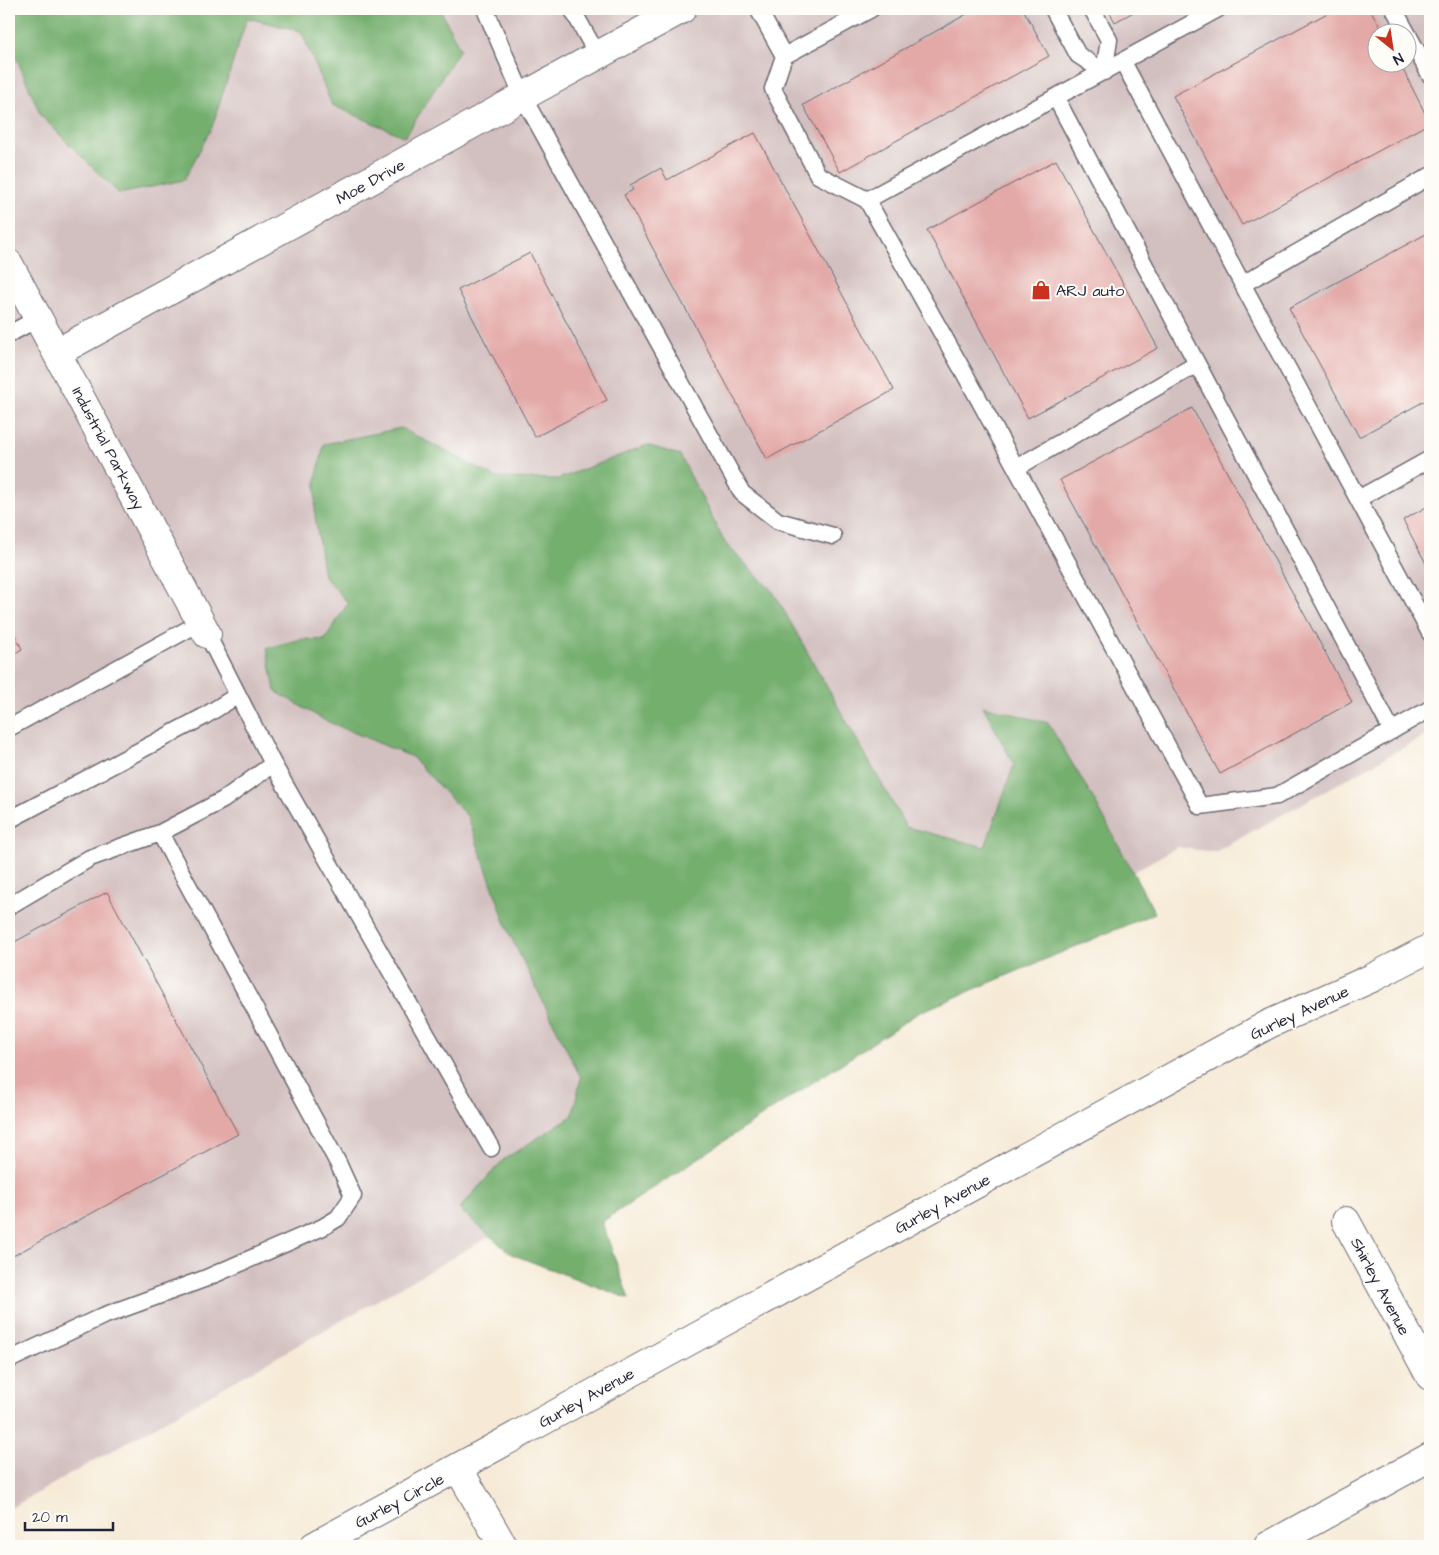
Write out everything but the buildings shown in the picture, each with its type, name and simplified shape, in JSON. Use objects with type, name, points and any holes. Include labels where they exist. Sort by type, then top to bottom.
[{"type":"street","name":"Moe Drive","points":[[58,352],[682,9]]},
{"type":"street","name":"Industrial Parkway","points":[[9,264],[58,352],[204,628]]},
{"type":"street","name":"Gurley Avenue","points":[[458,1468],[1269,1024],[1372,978],[1430,948]]},
{"type":"street","name":"Shirley Avenue","points":[[1346,1221],[1430,1376]]},
{"type":"street","points":[[1268,1546],[1430,1456]]},
{"type":"street","name":"Gurley Circle","points":[[314,1546],[458,1468]]},
{"type":"street","points":[[458,1468],[503,1546]]},
{"type":"lane","points":[[485,9],[523,97],[742,493],[778,521],[833,536]]},
{"type":"lane","points":[[572,9],[598,56]]},
{"type":"lane","points":[[758,9],[784,56]]},
{"type":"lane","points":[[871,9],[784,56],[773,89],[818,174],[867,200],[1016,468],[1200,806],[1277,796],[1430,709]]},
{"type":"lane","points":[[1053,9],[1078,55],[1104,72]]},
{"type":"lane","points":[[1092,9],[1109,40],[1104,72]]},
{"type":"lane","points":[[867,200],[1218,9]]},
{"type":"lane","points":[[1394,9],[1430,75]]},
{"type":"lane","points":[[1123,62],[1430,633]]},
{"type":"lane","points":[[1056,98],[1392,731]]},
{"type":"lane","points":[[1243,284],[1430,176]]},
{"type":"lane","points":[[9,334],[39,318]]},
{"type":"lane","points":[[1016,468],[1197,364]]},
{"type":"lane","points":[[1358,499],[1430,459]]},
{"type":"lane","points":[[9,728],[204,628],[273,764],[491,1148]]},
{"type":"lane","points":[[9,820],[203,717],[238,695]]},
{"type":"lane","points":[[9,906],[90,858],[160,833],[223,800],[273,764]]},
{"type":"lane","points":[[9,1360],[103,1316],[204,1279],[323,1227],[338,1218],[353,1196],[338,1163],[160,833]]},
{"type":"shaded area","points":[[9,9],[1430,9],[1430,733],[1215,852],[1177,847],[9,1509]]},
{"type":"green space","points":[[9,9],[440,9],[460,49],[405,137],[332,105],[301,31],[247,18],[212,127],[184,180],[119,194],[41,116],[9,40]]},
{"type":"green space","points":[[401,428],[497,478],[558,479],[647,445],[680,455],[725,543],[774,593],[906,827],[985,847],[1014,765],[983,706],[1048,723],[1093,798],[1155,913],[918,1013],[602,1222],[629,1299],[511,1254],[459,1209],[503,1160],[572,1116],[581,1078],[509,933],[468,817],[412,757],[324,720],[275,691],[267,648],[301,639],[325,640],[348,603],[324,576],[315,516],[316,480],[324,444]]},
{"type":"place","name":"ARJ auto","points":[[1041,290]]}]
